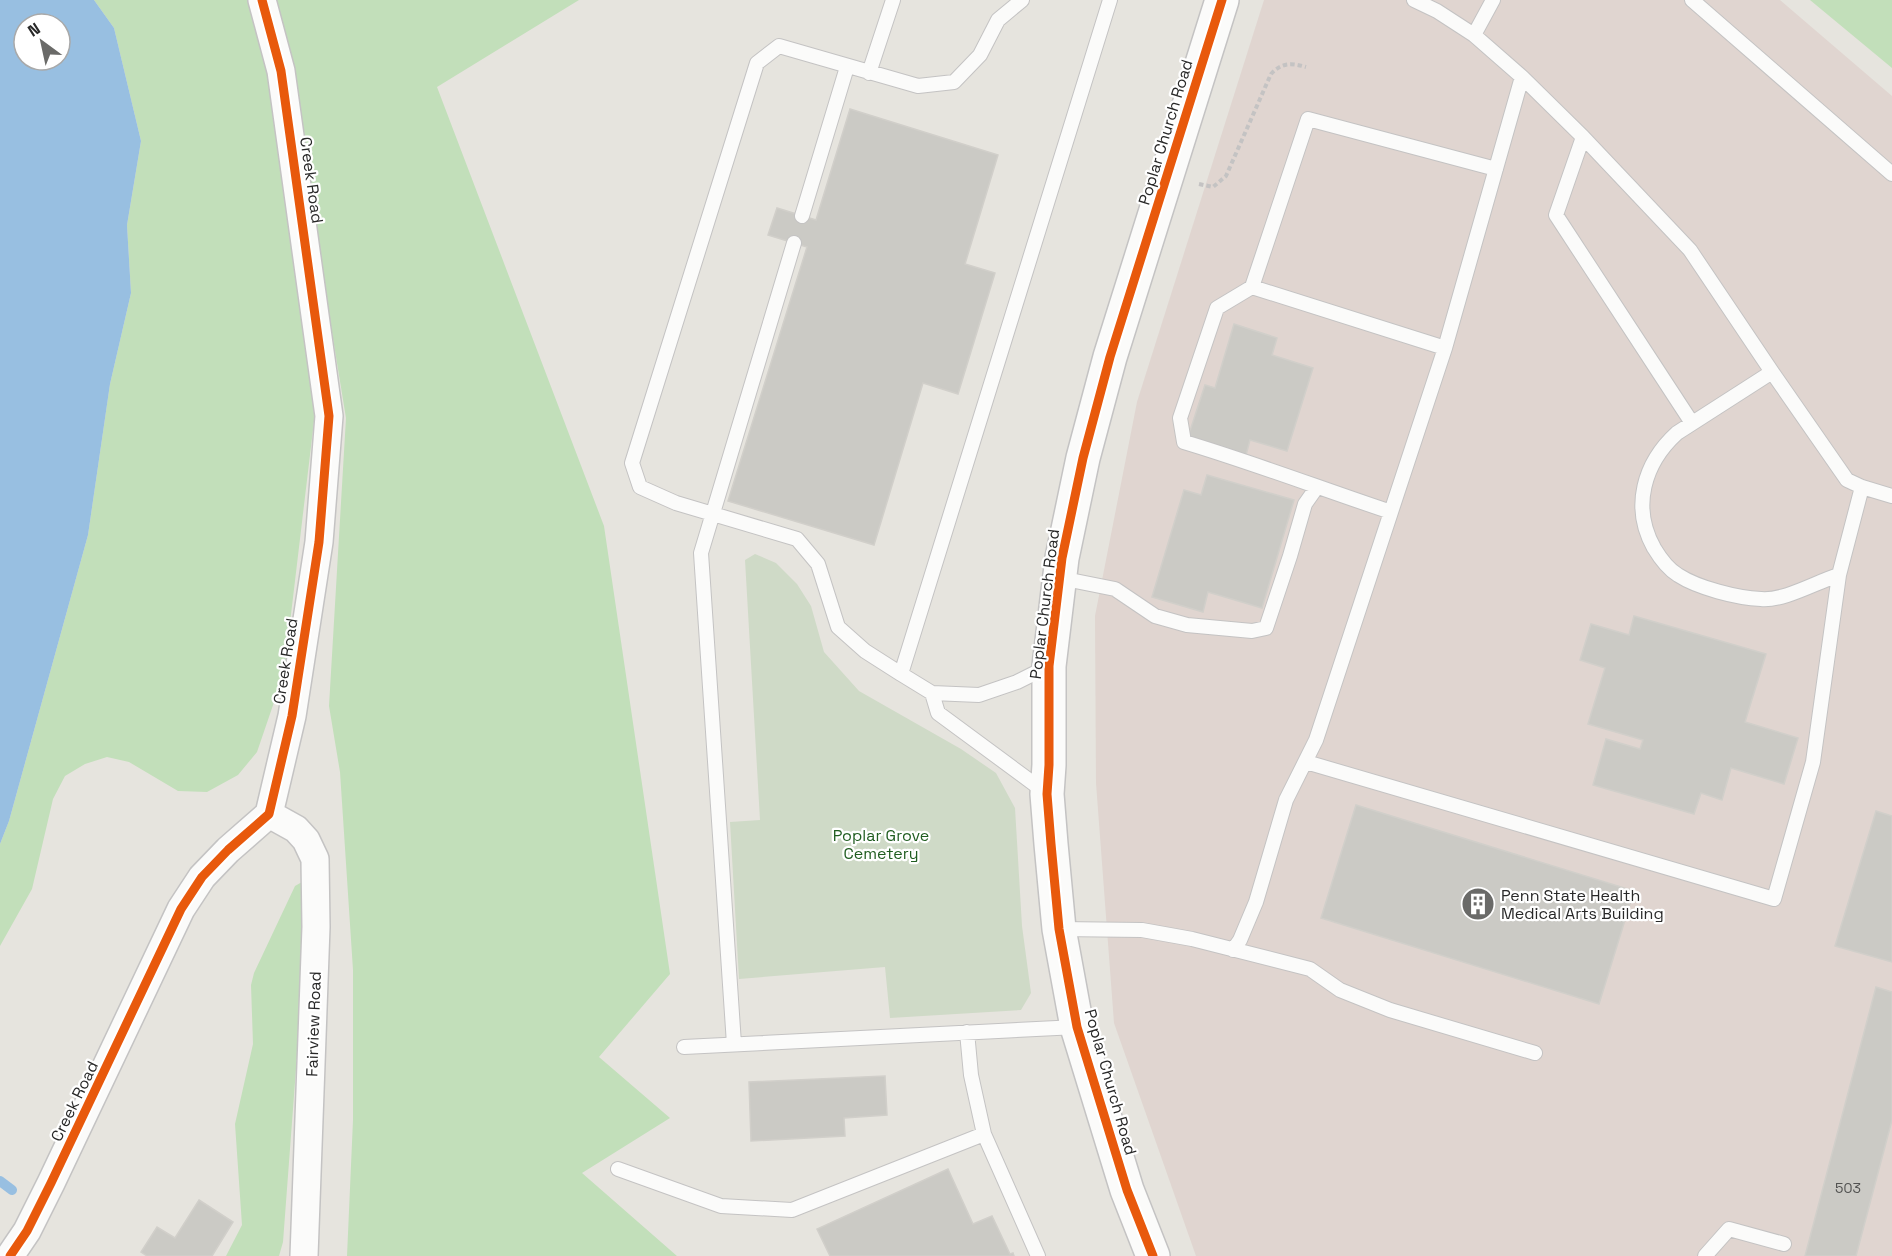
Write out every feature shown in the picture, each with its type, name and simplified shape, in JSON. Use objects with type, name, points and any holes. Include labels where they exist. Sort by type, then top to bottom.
[{"type":"street","name":"Creek Road","points":[[10,1256],[27,1231],[56,1173],[181,909],[202,877],[228,850],[269,814],[292,716],[319,542],[329,416],[281,71],[262,0]]},
{"type":"street","name":"Poplar Church Road","points":[[1153,1256],[1127,1190],[1077,1027],[1059,929],[1047,794],[1048,666],[1062,558],[1083,458],[1110,357],[1222,0]]},
{"type":"street","name":"Fairview Road","points":[[269,814],[296,829],[306,840],[315,859],[316,927],[304,1256]]},
{"type":"lane","points":[[869,73],[893,0]]},
{"type":"lane","points":[[1022,0],[998,20],[980,55],[954,82],[918,87],[779,46],[757,63],[632,463],[640,487],[676,503],[797,539],[818,564],[838,627],[865,651],[932,693],[979,695],[1017,682],[1048,666]]},
{"type":"lane","points":[[901,674],[1110,0]]},
{"type":"lane","points":[[1414,0],[1437,11],[1474,35],[1522,77],[1583,137],[1690,250],[1847,480],[1892,496]]},
{"type":"lane","points":[[1474,35],[1494,0]]},
{"type":"lane","points":[[1692,0],[1892,174]]},
{"type":"lane","points":[[802,216],[847,67]]},
{"type":"lane","points":[[1233,950],[1240,940],[1256,902],[1286,800],[1316,740],[1444,348],[1522,77]]},
{"type":"lane","points":[[1391,512],[1257,464],[1184,442],[1180,418],[1216,308],[1252,287],[1308,119],[1496,169]]},
{"type":"lane","points":[[1583,137],[1556,215],[1692,423]]},
{"type":"lane","points":[[734,1044],[701,553],[794,243]]},
{"type":"lane","points":[[1252,287],[1444,348]]},
{"type":"lane","points":[[1772,372],[1692,423],[1664,445],[1645,484],[1642,519],[1647,535],[1667,566],[1678,575],[1733,595],[1763,600],[1792,593],[1839,575]]},
{"type":"lane","points":[[1060,578],[1115,590],[1155,616],[1187,625],[1252,631],[1266,628],[1305,504],[1317,487]]},
{"type":"lane","points":[[1306,762],[1774,900],[1813,762],[1839,575],[1862,487]]},
{"type":"lane","points":[[932,693],[938,713],[1047,794]]},
{"type":"lane","points":[[1059,929],[1142,930],[1192,939],[1310,969],[1340,990],[1380,1006],[1534,1053]]},
{"type":"lane","points":[[684,1047],[1077,1027]]},
{"type":"lane","points":[[967,1032],[971,1075],[984,1134],[1038,1256]]},
{"type":"lane","points":[[618,1169],[721,1206],[792,1210],[984,1134]]},
{"type":"lane","points":[[1705,1256],[1729,1228],[1784,1244]]},
{"type":"path","points":[[1194,182],[1213,187],[1227,176],[1267,81],[1276,68],[1288,63],[1306,67]]},
{"type":"shaded area","points":[[1264,0],[1780,0],[1892,96],[1892,1256],[1196,1256],[1114,1023],[1096,783],[1095,616],[1137,402]]},
{"type":"green space","points":[[94,0],[579,0],[437,87],[604,526],[670,974],[599,1057],[670,1118],[582,1173],[677,1256],[347,1256],[353,1120],[353,970],[340,772],[329,706],[346,418],[298,124],[315,413],[284,673],[257,752],[238,775],[207,792],[178,791],[129,762],[107,757],[85,764],[65,776],[53,799],[32,889],[0,946],[0,844],[9,821],[88,535],[110,384],[131,293],[127,225],[141,141],[114,28]]},
{"type":"green space","points":[[1810,0],[1892,0],[1892,68]]},
{"type":"green space","name":"Poplar Grove Cemetery","points":[[755,554],[776,563],[797,584],[811,606],[824,652],[859,691],[961,749],[996,773],[1015,808],[1022,926],[1031,993],[1021,1010],[890,1018],[885,967],[739,979],[730,822],[760,820],[745,560]]},
{"type":"green space","points":[[302,882],[304,884],[302,989],[283,1242],[279,1256],[226,1256],[242,1225],[235,1124],[253,1044],[251,985],[254,973],[295,886]]},
{"type":"water","points":[[0,0],[94,0],[114,28],[141,141],[127,225],[131,293],[110,384],[88,535],[9,821],[0,844]]},
{"type":"building","points":[[850,109],[998,155],[965,264],[995,273],[958,394],[923,383],[874,545],[728,501],[807,247],[768,235],[777,208],[816,220]]},
{"type":"building","points":[[1234,324],[1277,338],[1272,355],[1313,368],[1287,451],[1250,440],[1246,455],[1188,437],[1205,385],[1215,388]]},
{"type":"building","points":[[1207,475],[1294,500],[1262,608],[1208,592],[1203,612],[1152,597],[1184,490],[1201,495]]},
{"type":"building","points":[[1634,616],[1766,654],[1745,722],[1798,738],[1784,784],[1731,768],[1722,800],[1701,793],[1694,814],[1593,785],[1606,739],[1640,749],[1643,740],[1588,724],[1605,668],[1580,660],[1591,624],[1629,635]]},
{"type":"building","name":"Penn State Health Medical Arts Building","points":[[1356,805],[1634,891],[1599,1004],[1321,918]]},
{"type":"building","points":[[1876,811],[1892,816],[1892,962],[1835,946]]},
{"type":"building","points":[[1876,987],[1892,992],[1892,1120],[1856,1256],[1805,1256]]},
{"type":"building","points":[[885,1076],[887,1115],[844,1118],[845,1136],[751,1141],[749,1082]]},
{"type":"building","points":[[948,1169],[973,1224],[992,1216],[1010,1254],[1013,1253],[1014,1256],[830,1256],[817,1229]]},
{"type":"building","points":[[199,1200],[233,1222],[212,1256],[147,1256],[141,1252],[157,1227],[175,1238]]},
{"type":"waterway","points":[[0,1181],[12,1190]]},
{"type":"cycle path","points":[[10,1256],[27,1231],[51,1183],[181,909],[202,877],[228,850],[269,814],[292,716],[319,542],[329,416],[281,71],[262,0]]},
{"type":"cycle path","points":[[1153,1256],[1127,1190],[1077,1027],[1059,929],[1047,794],[1049,666],[1062,558],[1083,458],[1110,357],[1222,0]]},
{"type":"place","name":"Penn State Health Medical Arts Building","points":[[1478,904]]}]
